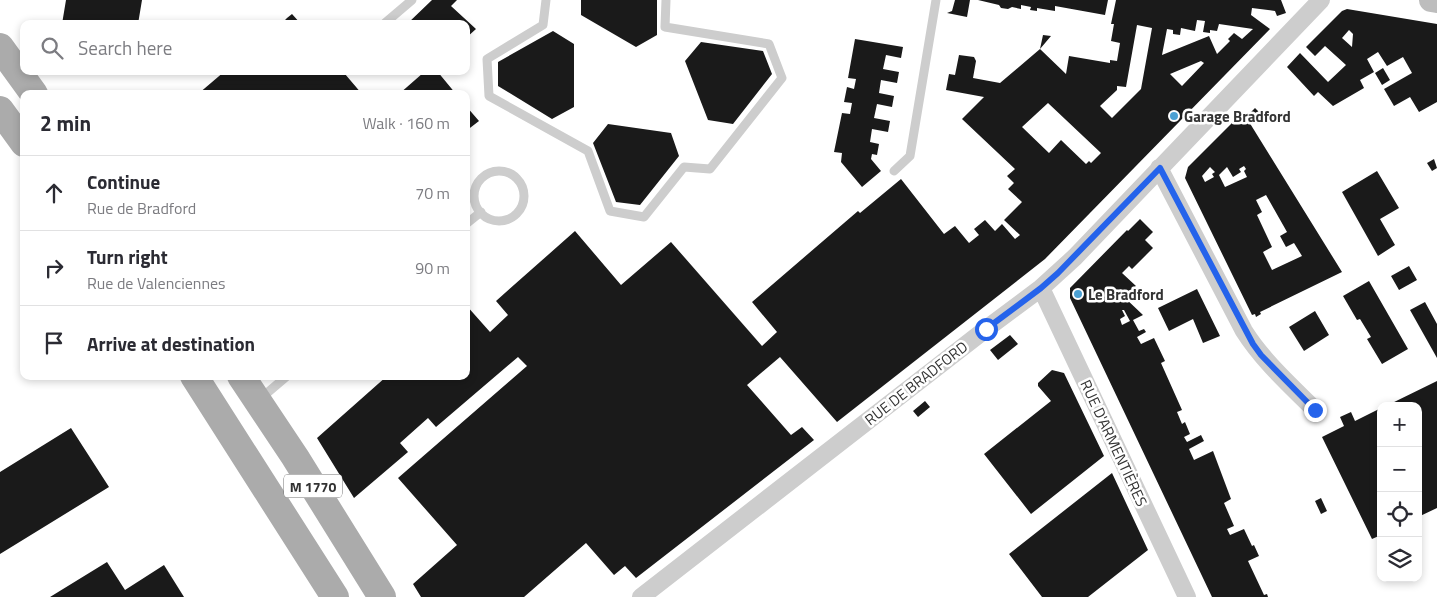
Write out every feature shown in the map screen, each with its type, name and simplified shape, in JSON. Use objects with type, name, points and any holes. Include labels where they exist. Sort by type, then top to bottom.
[{"type":"main road","points":[[1432,0],[1437,1]]},
{"type":"main road","points":[[0,47],[20,75]]},
{"type":"main road","points":[[20,75],[31,90]]},
{"type":"main road","points":[[0,110],[20,137]]},
{"type":"main road","name":"M 1770","points":[[197,380],[335,597]]},
{"type":"main road","name":"M 1770","points":[[244,380],[382,597]]},
{"type":"street","name":"RUE DE BRADFORD","points":[[641,597],[1041,288],[1075,257],[1321,0]]},
{"type":"street","points":[[1160,168],[1253,344],[1261,355],[1315,410]]},
{"type":"street","name":"RUE D'ARMENTIÈRES","points":[[1041,288],[1187,597]]},
{"type":"lane","points":[[388,20],[412,0]]},
{"type":"lane","points":[[546,0],[543,25],[487,59],[489,96],[588,151],[610,211],[644,217],[684,168],[710,169],[782,78],[769,44],[666,27],[666,0]]},
{"type":"lane","points":[[894,171],[910,156],[936,0]]},
{"type":"lane","points":[[498,171],[505,172],[517,179],[523,191],[523,198],[522,205],[513,216],[507,219],[493,220],[481,212],[477,206],[474,193],[480,180],[491,172],[498,171]]},
{"type":"lane","points":[[470,221],[481,212]]},
{"type":"lane","points":[[258,401],[283,380]]},
{"type":"building","points":[[66,0],[142,0],[139,20],[63,20]]},
{"type":"building","points":[[432,0],[457,0],[451,6],[466,20],[411,20]]},
{"type":"building","points":[[581,0],[657,0],[657,35],[636,47],[581,15]]},
{"type":"building","points":[[955,0],[970,0],[967,17],[947,13],[952,11]]},
{"type":"building","points":[[978,0],[1108,0],[1105,15],[1055,6],[1055,11],[1037,8],[1037,11],[1030,10],[1031,7],[1021,5],[1021,9],[1012,7],[1008,9]]},
{"type":"building","points":[[1116,0],[1281,0],[1286,13],[1277,16],[1275,11],[1252,8],[1251,15],[1270,29],[1045,259],[837,422],[780,357],[747,385],[791,435],[802,427],[814,440],[636,578],[625,566],[614,575],[586,543],[524,597],[421,597],[413,584],[457,545],[398,478],[527,366],[518,357],[436,427],[428,418],[400,443],[408,452],[354,498],[317,438],[382,380],[470,380],[470,310],[490,332],[508,315],[496,301],[575,231],[621,285],[671,242],[762,346],[777,332],[752,302],[858,211],[860,213],[901,179],[944,234],[955,226],[969,243],[979,235],[974,229],[985,220],[995,231],[1002,224],[1015,239],[1020,235],[1004,220],[1022,202],[1008,189],[1014,183],[1007,176],[1015,169],[962,119],[984,97],[946,90],[949,74],[955,75],[959,55],[974,57],[976,61],[973,78],[1000,83],[1040,49],[1066,74],[1069,56],[1110,63],[1110,60],[1117,61],[1120,43],[1111,41],[1114,24],[1111,24]],"holes":[[[1197,20],[1205,21],[1203,32],[1217,31],[1219,24],[1253,29],[1242,39],[1234,33],[1228,39],[1230,41],[1217,54],[1209,36],[1162,55],[1167,29],[1173,30],[1173,34],[1180,35],[1181,28],[1195,31]],[[1137,25],[1152,28],[1141,89],[1112,118],[1100,106],[1117,90],[1117,86],[1126,87]],[[1201,61],[1204,63],[1182,86],[1170,74]],[[1048,103],[1101,153],[1091,163],[1089,161],[1086,164],[1061,140],[1049,153],[1022,127]]]},
{"type":"building","points":[[1347,9],[1437,24],[1437,102],[1419,112],[1410,97],[1394,106],[1384,89],[1412,73],[1403,57],[1387,66],[1378,52],[1367,59],[1374,72],[1360,80],[1364,88],[1333,106],[1318,92],[1314,96],[1287,67],[1300,53],[1328,82],[1346,65],[1325,46],[1315,56],[1306,47],[1342,11]],"holes":[[[1349,30],[1353,34],[1352,47],[1342,38]]]},
{"type":"building","points":[[292,14],[297,20],[285,20]]},
{"type":"building","points":[[470,23],[476,29],[470,34]]},
{"type":"building","points":[[553,31],[574,44],[574,107],[552,119],[498,86],[498,62]]},
{"type":"building","points":[[1043,35],[1051,36],[1040,49]]},
{"type":"building","points":[[855,39],[903,47],[901,58],[886,55],[883,69],[899,72],[897,83],[881,80],[879,93],[894,96],[892,107],[877,104],[874,118],[890,121],[888,132],[872,129],[870,142],[879,144],[877,155],[872,154],[871,159],[881,171],[862,187],[841,162],[842,153],[834,152],[842,113],[850,114],[852,103],[844,102],[847,87],[854,89],[856,79],[848,78]]},
{"type":"building","points":[[701,42],[763,51],[772,74],[733,124],[708,120],[685,61]]},
{"type":"building","points":[[1383,68],[1390,80],[1382,85],[1375,73]]},
{"type":"building","points":[[220,75],[346,75],[359,90],[203,90]]},
{"type":"building","points":[[421,75],[440,75],[453,90],[404,90]]},
{"type":"building","points":[[1255,108],[1260,113],[1251,122],[1246,117]]},
{"type":"building","points":[[470,111],[479,121],[470,128]]},
{"type":"building","points":[[1243,112],[1342,272],[1260,312],[1261,314],[1256,317],[1255,314],[1252,315],[1185,178],[1188,167]],"holes":[[[1244,166],[1247,177],[1225,187],[1219,175],[1227,167],[1233,177],[1241,172],[1239,169]],[[1210,167],[1215,172],[1212,174],[1214,177],[1205,182],[1202,176]],[[1266,195],[1287,232],[1280,236],[1286,247],[1294,243],[1302,256],[1272,270],[1263,252],[1272,247],[1257,215],[1262,212],[1256,200]]]},
{"type":"building","points":[[608,124],[671,133],[679,156],[640,205],[616,202],[593,143]]},
{"type":"building","points":[[1434,159],[1437,168],[1432,171],[1427,163]]},
{"type":"building","points":[[1377,171],[1399,208],[1380,219],[1395,245],[1378,256],[1342,192]]},
{"type":"building","points":[[1140,219],[1153,232],[1145,240],[1153,248],[1132,269],[1129,266],[1122,273],[1136,286],[1124,297],[1143,315],[1133,320],[1139,331],[1144,329],[1146,332],[1137,337],[1141,344],[1154,338],[1165,361],[1161,363],[1182,410],[1177,412],[1182,424],[1185,422],[1190,434],[1184,437],[1187,442],[1201,435],[1204,441],[1189,449],[1194,460],[1213,451],[1231,499],[1224,503],[1234,526],[1227,529],[1230,535],[1244,529],[1252,546],[1254,545],[1259,556],[1248,561],[1264,595],[1267,594],[1268,597],[1212,597],[1070,298],[1070,288]],"holes":[[[1122,310],[1124,310],[1130,321],[1122,325],[1120,319],[1125,316]]]},
{"type":"building","points":[[1409,266],[1417,280],[1399,290],[1391,276]]},
{"type":"building","points":[[1369,281],[1408,349],[1382,364],[1367,339],[1371,337],[1360,319],[1357,320],[1343,296]]},
{"type":"building","points":[[1197,289],[1220,336],[1203,343],[1193,319],[1169,331],[1158,308]]},
{"type":"building","points":[[1425,302],[1437,324],[1437,358],[1410,310]]},
{"type":"building","points":[[1315,311],[1329,335],[1304,351],[1289,327]]},
{"type":"building","points":[[1010,335],[1018,344],[998,360],[990,350]]},
{"type":"building","points":[[1052,370],[1064,373],[1104,456],[1031,514],[984,454],[1051,401],[1038,386],[1038,383]]},
{"type":"building","points":[[1437,381],[1437,508],[1422,515],[1422,402],[1394,402]]},
{"type":"building","points":[[925,401],[930,407],[918,417],[913,411]]},
{"type":"building","points":[[1377,410],[1377,537],[1372,539],[1322,437],[1344,426],[1340,417],[1351,412],[1355,421]]},
{"type":"building","points":[[71,428],[109,487],[0,554],[0,472]]},
{"type":"building","points":[[1112,473],[1148,550],[1088,597],[1042,597],[1009,554]]},
{"type":"building","points":[[1321,498],[1327,511],[1321,514],[1315,501]]},
{"type":"building","points":[[107,562],[125,590],[164,565],[184,597],[50,597]]},
{"type":"place","name":"Garage Bradford","points":[[1174,116]]},
{"type":"place","name":"Le Bradford","points":[[1078,294]]},
{"type":"route","points":[[986,329],[1058,273],[1160,168],[1244,331],[1261,355],[1315,410]]}]
